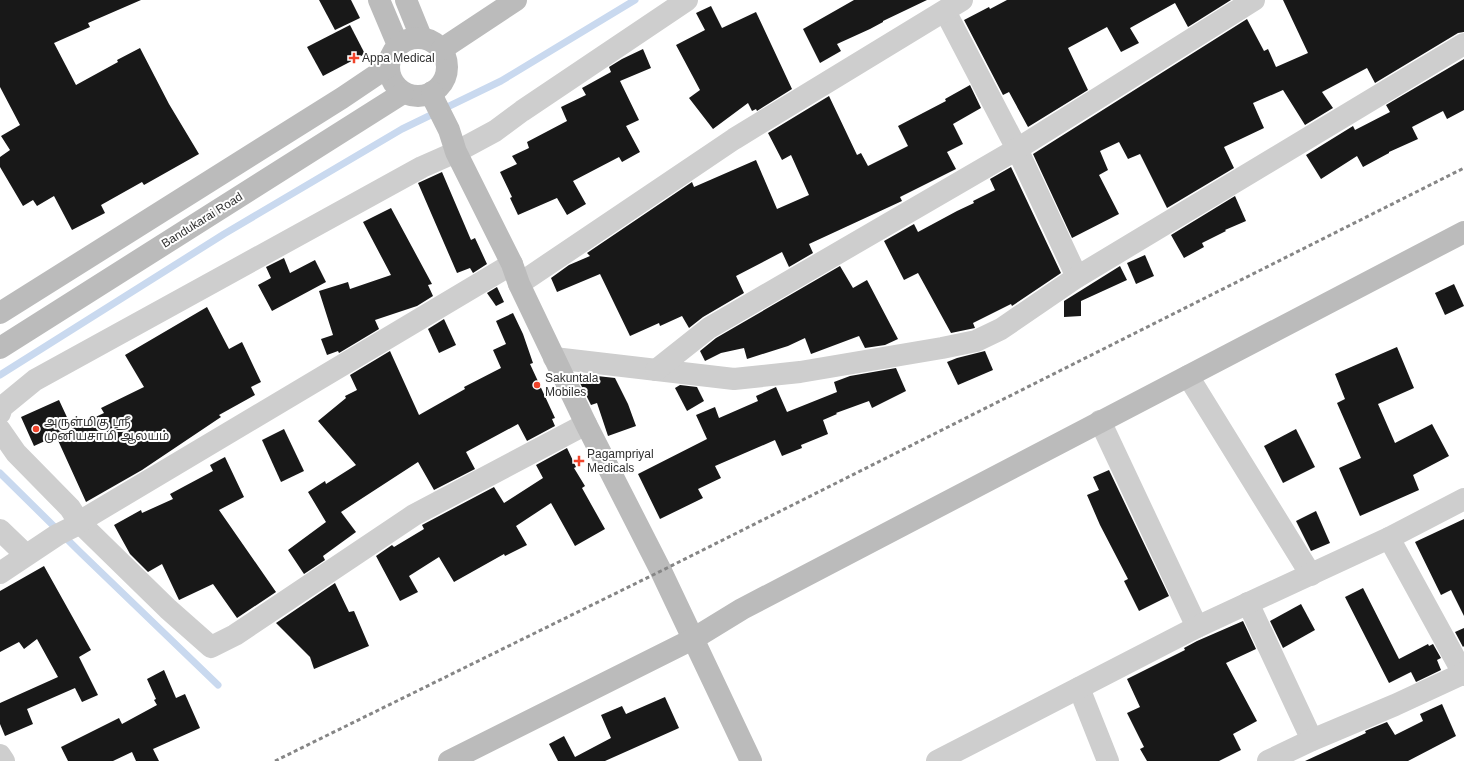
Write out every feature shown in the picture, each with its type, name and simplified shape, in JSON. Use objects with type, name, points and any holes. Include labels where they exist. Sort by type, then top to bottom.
[{"type":"main road","points":[[379,0],[398,45]]},
{"type":"main road","points":[[406,0],[421,37]]},
{"type":"main road","points":[[442,49],[516,0]]},
{"type":"main road","points":[[421,37],[433,41],[442,49],[447,61],[447,73],[442,84],[433,97],[403,93],[393,82],[388,68],[391,55],[398,45],[408,39],[421,37]]},
{"type":"main road","points":[[0,313],[388,68]]},
{"type":"main road","name":"Bandukarai Road","points":[[0,348],[403,93]]},
{"type":"main road","points":[[433,97],[456,152],[512,264],[519,284],[554,358],[661,571],[751,761]]},
{"type":"main road","points":[[449,761],[693,639],[742,608],[1464,232]]},
{"type":"street","points":[[0,413],[2,407],[35,380],[422,168],[495,132],[522,111],[687,0]]},
{"type":"street","points":[[656,370],[709,328],[1018,148],[1254,0]]},
{"type":"street","points":[[519,284],[734,140],[953,5],[1077,277]]},
{"type":"street","points":[[554,358],[734,379],[800,372],[976,341],[1001,329],[1077,277],[1464,44]]},
{"type":"street","points":[[0,573],[69,528],[512,264]]},
{"type":"street","points":[[1188,376],[1311,575]]},
{"type":"street","points":[[1100,422],[1197,626]]},
{"type":"street","points":[[69,528],[168,609],[211,647],[235,635],[414,515],[586,424]]},
{"type":"street","points":[[0,430],[16,453],[70,508],[69,528]]},
{"type":"street","points":[[937,761],[1197,626],[1311,575],[1464,499]]},
{"type":"street","points":[[0,530],[26,555]]},
{"type":"street","points":[[1268,761],[1464,673],[1388,538]]},
{"type":"street","points":[[1248,603],[1312,740]]},
{"type":"street","points":[[1079,688],[1108,761]]},
{"type":"street","points":[[0,754],[4,761]]},
{"type":"building","points":[[0,0],[141,0],[88,23],[90,27],[54,43],[76,85],[140,48],[169,104],[199,154],[144,185],[142,182],[101,205],[105,213],[72,230],[54,196],[37,206],[33,200],[23,206],[0,167],[0,157],[10,150],[1,136],[20,125],[0,87]]},
{"type":"building","points":[[319,0],[351,0],[360,18],[335,30]]},
{"type":"building","points":[[854,0],[927,0],[837,44],[841,51],[820,63],[803,29]]},
{"type":"building","points":[[1007,0],[1231,0],[1188,27],[1175,3],[1130,28],[1139,43],[1121,52],[1107,27],[1068,48],[1088,90],[1028,127],[1009,92],[1003,95],[964,20],[989,7],[990,9]]},
{"type":"building","points":[[1283,0],[1464,0],[1464,32],[1458,33],[1375,83],[1367,68],[1322,92],[1333,108],[1305,125],[1283,90],[1253,103],[1264,128],[1224,147],[1234,168],[1167,208],[1140,154],[1128,159],[1119,142],[1100,151],[1108,170],[1099,175],[1119,214],[1072,238],[1033,154],[1247,19],[1264,51],[1268,49],[1276,67],[1308,53]]},
{"type":"building","points":[[711,6],[722,28],[756,12],[792,89],[757,111],[756,109],[752,111],[748,103],[713,129],[689,98],[700,90],[676,45],[705,30],[696,13]]},
{"type":"building","points":[[350,25],[365,54],[323,76],[307,47]]},
{"type":"building","points":[[643,49],[651,68],[620,81],[639,120],[626,126],[640,152],[622,162],[619,157],[573,181],[586,204],[567,215],[557,198],[518,215],[510,198],[512,197],[500,172],[517,164],[512,156],[529,148],[527,142],[567,121],[561,107],[586,95],[582,88],[611,72],[609,67]]},
{"type":"building","points":[[1464,59],[1464,110],[1447,119],[1443,111],[1412,127],[1418,139],[1389,152],[1363,167],[1357,156],[1321,179],[1306,155],[1353,126],[1355,130],[1390,112],[1386,105]]},
{"type":"building","points":[[970,85],[981,108],[953,124],[963,144],[947,152],[956,169],[900,197],[902,201],[809,244],[813,253],[789,267],[782,252],[736,276],[744,293],[703,317],[689,328],[682,316],[660,326],[659,323],[630,336],[600,274],[557,292],[551,278],[569,265],[590,256],[587,253],[692,182],[694,187],[756,160],[777,209],[809,195],[791,155],[782,160],[768,133],[829,96],[857,155],[861,153],[868,166],[908,146],[898,126],[946,101],[945,99]]},
{"type":"building","points":[[1011,167],[1061,273],[1012,306],[1011,304],[973,323],[975,328],[951,333],[918,273],[904,280],[884,241],[914,224],[918,232],[974,203],[973,201],[995,190],[990,179]]},
{"type":"building","points":[[442,172],[471,240],[475,238],[487,264],[473,273],[470,268],[457,273],[418,183]]},
{"type":"building","points":[[1235,196],[1246,221],[1225,230],[1226,231],[1202,243],[1204,247],[1184,258],[1171,235]]},
{"type":"building","points":[[391,208],[432,284],[428,285],[433,296],[417,306],[375,320],[379,329],[339,353],[338,351],[327,355],[321,339],[333,335],[319,291],[348,282],[350,289],[391,275],[363,222]]},
{"type":"building","points":[[1145,255],[1154,276],[1136,284],[1127,263]]},
{"type":"building","points":[[284,258],[290,273],[315,260],[326,282],[272,311],[258,285],[271,278],[266,267]]},
{"type":"building","points":[[840,266],[853,288],[867,280],[898,339],[885,345],[865,348],[859,336],[811,354],[805,338],[788,346],[747,359],[744,348],[721,353],[705,361],[700,351],[716,338]]},
{"type":"building","points":[[1120,266],[1127,280],[1081,301],[1081,316],[1064,317],[1064,301]]},
{"type":"building","points":[[1454,284],[1464,306],[1445,315],[1435,293]]},
{"type":"building","points":[[497,287],[504,302],[496,306],[487,293]]},
{"type":"building","points":[[207,307],[229,349],[242,342],[261,382],[251,387],[255,395],[219,415],[221,417],[142,470],[86,502],[56,436],[34,446],[21,417],[59,400],[72,428],[104,413],[101,408],[144,387],[125,355]]},
{"type":"building","points":[[513,313],[523,334],[533,363],[530,364],[555,418],[552,419],[555,426],[527,441],[518,424],[466,452],[475,469],[434,490],[418,462],[341,512],[356,532],[323,556],[325,560],[304,574],[288,550],[326,522],[308,492],[325,481],[326,484],[356,465],[318,421],[346,398],[345,396],[357,390],[350,375],[390,351],[419,415],[465,389],[464,387],[501,368],[493,350],[506,344],[496,321]]},
{"type":"building","points":[[444,319],[456,345],[439,353],[428,329]]},
{"type":"building","points":[[1397,347],[1414,388],[1378,404],[1395,443],[1432,424],[1449,456],[1413,475],[1419,490],[1360,516],[1339,468],[1361,458],[1337,403],[1345,399],[1335,374]]},
{"type":"building","points":[[985,351],[993,370],[958,385],[947,362]]},
{"type":"building","points":[[896,368],[906,391],[872,408],[869,401],[836,413],[837,414],[823,420],[828,434],[801,445],[802,448],[782,456],[775,440],[715,466],[721,478],[698,489],[703,498],[660,519],[638,474],[707,439],[696,415],[715,407],[719,418],[758,401],[756,396],[776,387],[787,412],[837,392],[834,382],[850,376]]},
{"type":"building","points":[[597,376],[615,378],[628,404],[636,426],[608,436],[597,403],[591,405],[580,383]]},
{"type":"building","points":[[680,385],[697,387],[704,401],[687,411],[675,388]]},
{"type":"building","points":[[284,429],[304,471],[281,482],[262,440]]},
{"type":"building","points":[[1296,429],[1315,467],[1283,483],[1264,446]]},
{"type":"building","points":[[567,448],[576,467],[574,468],[585,486],[582,488],[605,529],[575,546],[551,503],[516,526],[527,545],[505,556],[504,554],[454,582],[439,557],[409,576],[418,592],[400,601],[376,556],[392,545],[394,547],[424,529],[422,525],[494,487],[504,503],[543,478],[536,465]]},
{"type":"building","points":[[225,457],[244,497],[219,510],[276,592],[237,618],[213,584],[179,600],[162,564],[148,572],[130,554],[114,525],[141,510],[142,513],[173,499],[170,494],[213,471],[210,465]]},
{"type":"building","points":[[1109,470],[1169,596],[1139,611],[1124,581],[1128,579],[1100,525],[1087,495],[1099,490],[1093,477]]},
{"type":"building","points":[[1316,511],[1330,543],[1311,551],[1296,521]]},
{"type":"building","points":[[1464,519],[1464,616],[1451,590],[1441,595],[1415,542]]},
{"type":"building","points":[[44,566],[91,650],[79,657],[98,695],[82,702],[75,688],[27,709],[33,724],[5,736],[0,724],[0,703],[58,677],[37,639],[24,649],[19,642],[0,652],[0,591]]},
{"type":"building","points":[[335,583],[349,612],[354,611],[369,646],[314,669],[310,657],[276,623]]},
{"type":"building","points":[[1363,588],[1399,659],[1428,644],[1429,646],[1433,644],[1441,658],[1437,660],[1441,670],[1416,682],[1411,672],[1389,683],[1345,597]]},
{"type":"building","points":[[1301,604],[1315,630],[1283,648],[1270,621]]},
{"type":"building","points":[[1243,621],[1256,649],[1226,663],[1257,721],[1233,734],[1241,750],[1219,761],[1147,761],[1140,749],[1144,747],[1127,713],[1140,707],[1127,679],[1185,650],[1184,648],[1197,641]]},
{"type":"building","points":[[1464,628],[1464,646],[1463,647],[1455,632]]},
{"type":"building","points":[[164,670],[176,698],[185,694],[200,728],[153,749],[159,761],[136,761],[132,752],[113,761],[68,761],[61,747],[119,718],[122,724],[157,705],[154,700],[156,699],[147,679]]},
{"type":"building","points":[[665,697],[679,728],[605,761],[558,761],[549,744],[564,736],[575,757],[611,738],[601,715],[622,706],[626,714]]},
{"type":"building","points":[[1442,704],[1456,736],[1408,761],[1305,761],[1366,733],[1365,731],[1387,722],[1395,735],[1423,721],[1420,714]]},
{"type":"waterway","points":[[0,375],[224,234],[402,129],[501,81],[635,0]]},
{"type":"waterway","points":[[0,473],[218,685]]},
{"type":"railway","points":[[275,761],[661,571],[1464,168]]},
{"type":"place","name":"Appa Medical","points":[[354,58]]},
{"type":"place","name":"Sakuntala Mobiles","points":[[537,385]]},
{"type":"place","name":"அருள்மிகு ஶ்ரீ முனியசாமி ஆலயம்","points":[[36,429]]},
{"type":"place","name":"Pagampriyal Medicals","points":[[579,461]]}]
